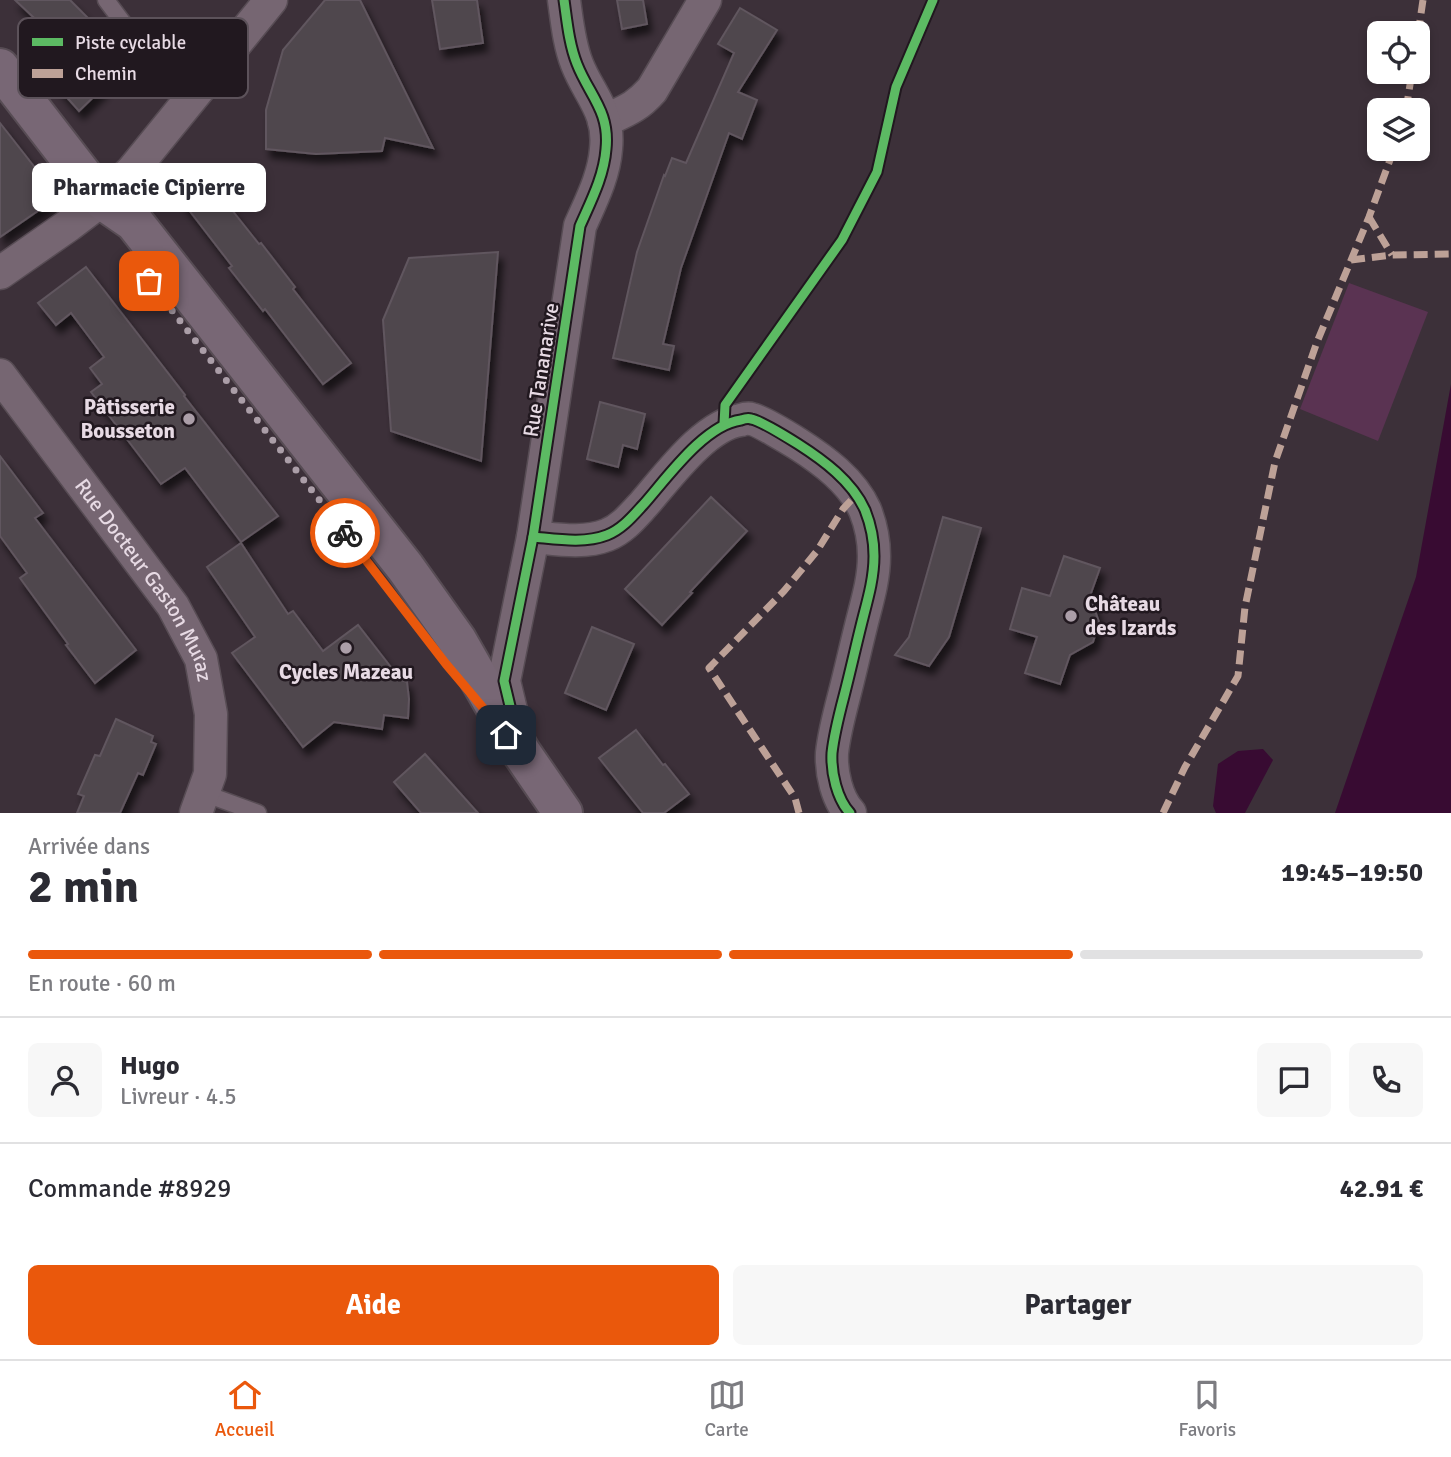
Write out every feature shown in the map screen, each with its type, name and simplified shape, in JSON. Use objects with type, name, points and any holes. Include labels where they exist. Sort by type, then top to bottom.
[{"type":"main road","points":[[0,68],[18,91]]},
{"type":"main road","points":[[23,98],[102,200],[116,238],[446,664],[521,752],[564,813]]},
{"type":"street","points":[[248,28],[271,0]]},
{"type":"street","name":"Rue Tananarive","points":[[521,752],[504,681],[533,537],[580,226],[598,185],[605,159],[607,134],[597,100],[571,48],[564,0]]},
{"type":"street","points":[[604,121],[626,112],[652,90],[705,0]]},
{"type":"street","points":[[0,273],[102,200],[132,171],[191,98]]},
{"type":"street","name":"Rue Docteur Gaston Muraz","points":[[0,374],[173,606],[201,659],[211,714],[210,774],[199,803]]},
{"type":"street","points":[[533,537],[587,539],[606,536],[624,526],[698,443],[724,424],[752,418],[791,439],[826,463],[856,495],[864,508],[874,539],[871,587],[837,723],[832,754],[839,794],[850,813]]},
{"type":"lane","points":[[106,0],[120,18]]},
{"type":"lane","points":[[199,803],[258,813]]},
{"type":"shaded area","points":[[1349,283],[1428,312],[1378,441],[1300,409]]},
{"type":"shaded area","points":[[1451,384],[1451,813],[1335,813],[1416,577]]},
{"type":"shaded area","points":[[1263,749],[1273,760],[1245,813],[1216,813],[1213,806],[1218,764],[1238,751]]},
{"type":"building","points":[[15,0],[70,0],[88,18],[34,18]]},
{"type":"building","points":[[325,0],[360,0],[433,148],[385,138],[382,151],[316,154],[266,149],[266,110],[283,50]]},
{"type":"building","points":[[432,0],[477,0],[483,43],[440,49]]},
{"type":"building","points":[[617,0],[643,0],[647,24],[622,29]]},
{"type":"building","points":[[740,8],[777,30],[738,92],[757,100],[742,139],[729,133],[681,268],[663,344],[674,346],[669,370],[613,358],[637,252],[664,175],[672,158],[686,163],[734,53],[718,44]]},
{"type":"building","points":[[67,98],[93,98],[79,111]]},
{"type":"building","points":[[0,123],[58,197],[0,237]]},
{"type":"building","points":[[201,171],[259,244],[261,243],[351,363],[323,384],[265,309],[263,311],[229,268],[232,266],[175,192]]},
{"type":"building","points":[[498,252],[481,461],[391,431],[383,320],[409,258]]},
{"type":"building","points":[[86,267],[278,516],[241,542],[185,468],[161,484],[91,392],[102,384],[90,368],[104,357],[71,313],[56,325],[38,303]]},
{"type":"building","points":[[600,402],[645,414],[637,449],[623,445],[618,467],[587,459]]},
{"type":"building","points":[[0,456],[43,513],[35,518],[136,650],[95,683],[20,578],[27,573],[0,536]]},
{"type":"building","points":[[711,497],[747,531],[662,625],[625,589]]},
{"type":"building","points":[[943,517],[981,528],[949,637],[929,666],[895,655],[909,637]]},
{"type":"building","points":[[241,543],[288,614],[293,611],[323,651],[358,625],[401,680],[407,682],[408,718],[384,715],[382,729],[334,722],[303,747],[232,653],[255,637],[207,567]]},
{"type":"building","name":"Château des Izards","points":[[1064,556],[1100,568],[1090,596],[1099,622],[1093,642],[1070,655],[1060,684],[1025,673],[1037,637],[1010,629],[1022,588],[1050,596]]},
{"type":"building","points":[[592,627],[634,644],[606,710],[565,693]]},
{"type":"building","points":[[116,719],[153,736],[151,742],[156,744],[143,775],[138,773],[120,813],[77,813],[84,796],[78,794],[95,755],[100,756]]},
{"type":"building","points":[[636,730],[689,794],[664,813],[643,813],[599,758]]},
{"type":"building","points":[[425,754],[478,813],[421,813],[394,782]]},
{"type":"marked path","points":[[1420,21],[1423,0]]},
{"type":"marked path","points":[[1408,98],[1410,84]]},
{"type":"marked path","points":[[1163,813],[1185,767],[1238,676],[1245,607],[1275,462],[1317,342],[1390,161]]},
{"type":"marked path","points":[[1369,217],[1392,255]]},
{"type":"marked path","points":[[1351,260],[1392,255],[1451,254]]},
{"type":"marked path","points":[[799,813],[795,798],[709,668],[784,591],[817,551],[843,509],[856,495]]},
{"type":"cycle path","points":[[521,752],[504,681],[533,537],[580,226],[600,179],[606,149],[605,124],[574,56],[564,0]]},
{"type":"cycle path","points":[[724,424],[725,405],[842,240],[877,172],[896,87],[933,0]]},
{"type":"cycle path","points":[[533,537],[580,540],[598,538],[612,532],[631,518],[700,442],[727,424],[745,419],[755,420],[782,434],[836,472],[853,490],[865,510],[874,550],[871,585],[832,753],[836,785],[850,813]]},
{"type":"way so far","points":[[149,281],[345,533]]},
{"type":"place","name":"Pharmacie Cipierre","points":[[149,281]]},
{"type":"place","name":"Pâtisserie Bousseton","points":[[189,419]]},
{"type":"place","name":"Château des Izards","points":[[1071,616]]},
{"type":"place","name":"Cycles Mazeau","points":[[346,648]]},
{"type":"route","points":[[345,533],[446,664],[506,735]]}]
